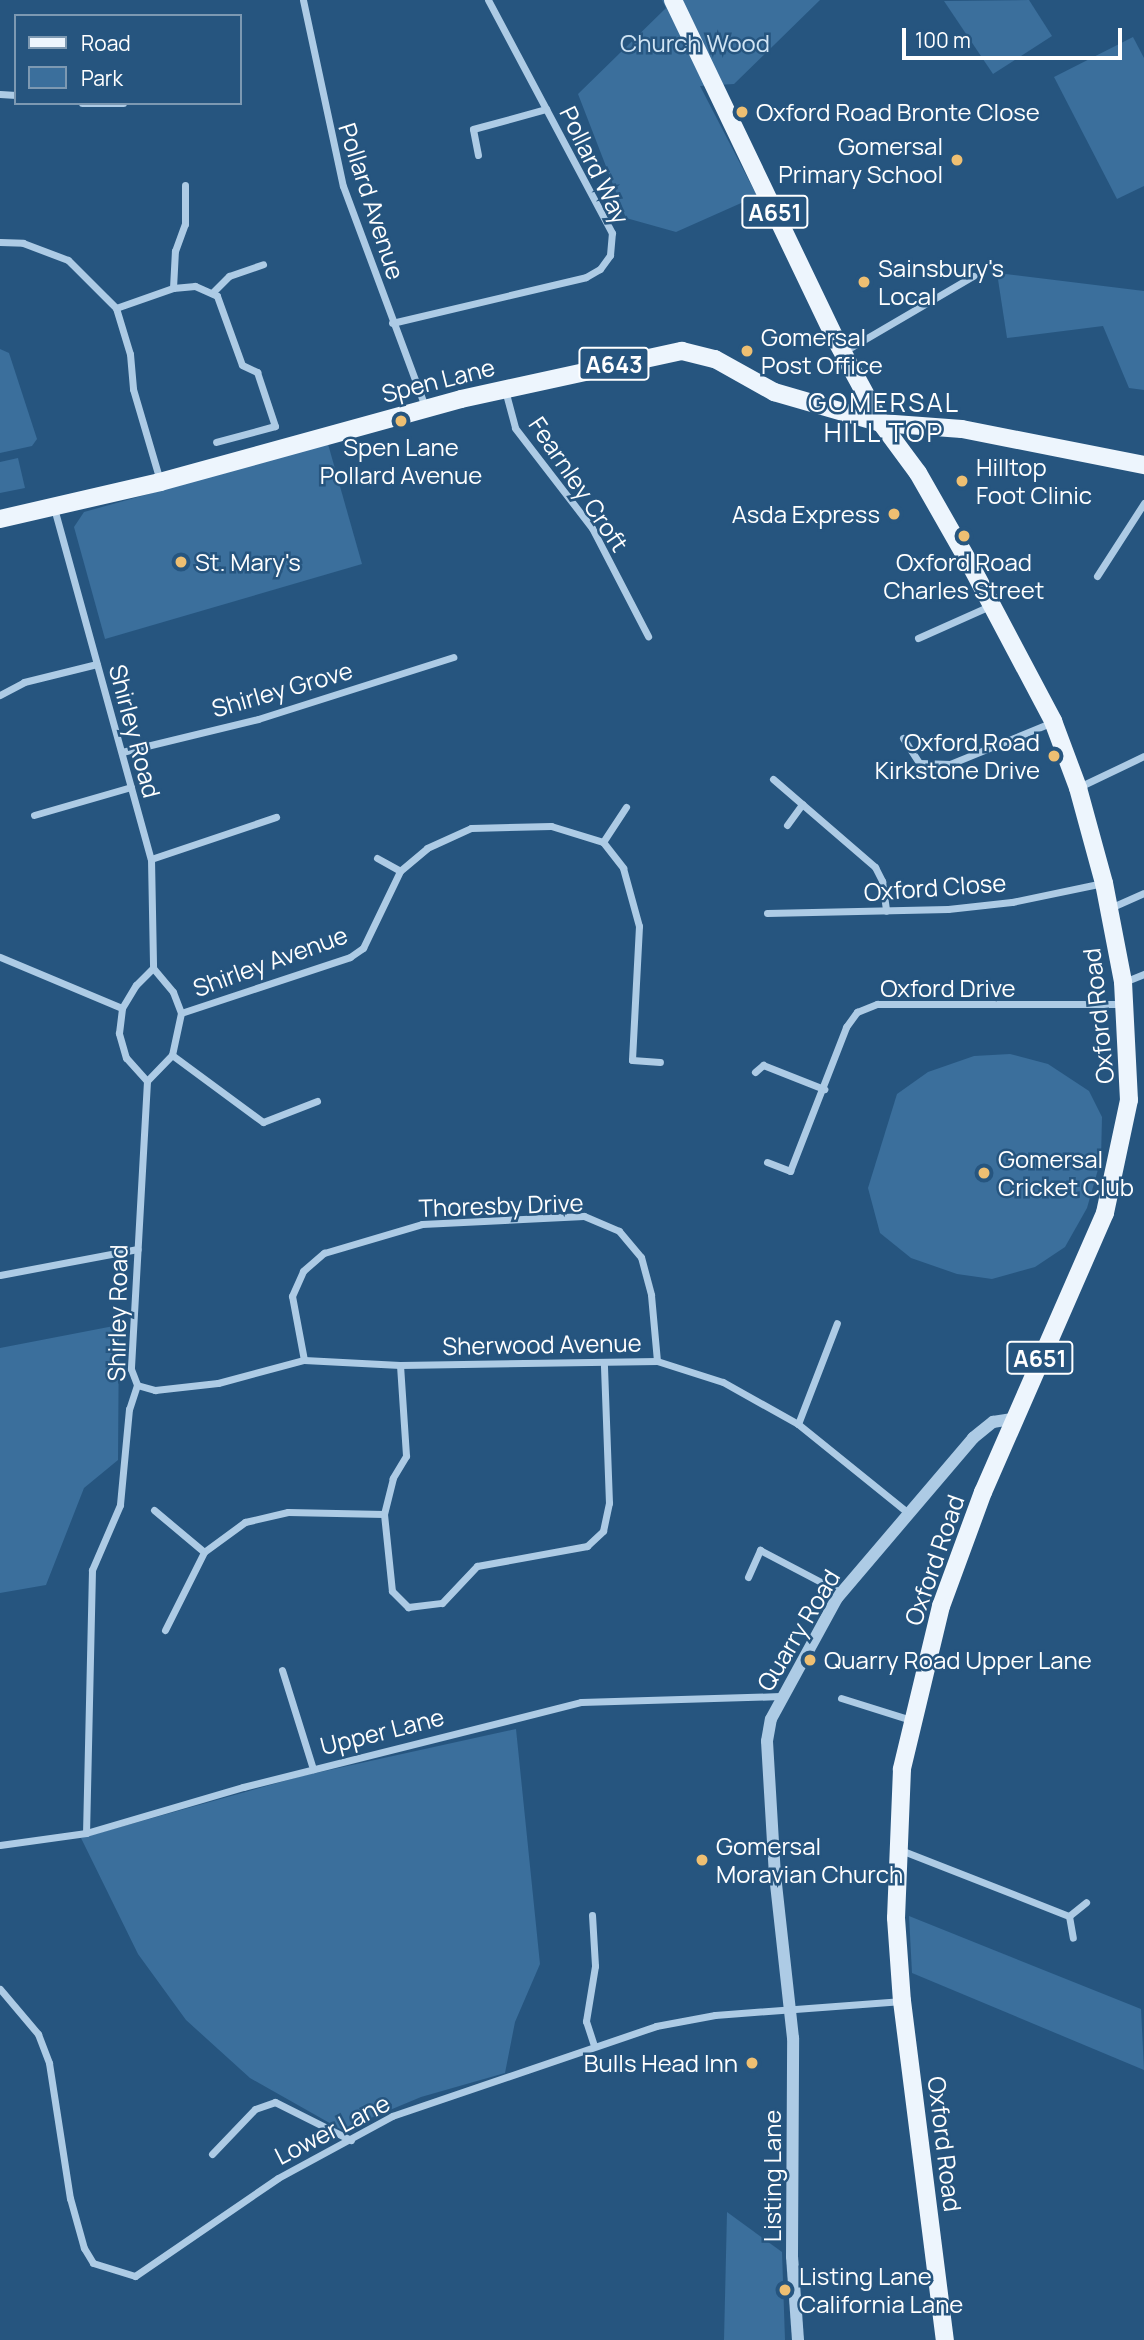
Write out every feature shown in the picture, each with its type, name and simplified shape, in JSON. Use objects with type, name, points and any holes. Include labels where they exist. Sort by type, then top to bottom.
[{"type":"main road","name":"Oxford Road","points":[[673,0],[843,352],[881,423],[918,473],[993,605],[1054,721],[1078,788],[1104,883],[1123,982],[1133,1100],[1095,1243],[1011,1419],[941,1606],[911,1720],[897,1849],[902,2001],[945,2340]]},
{"type":"main road","name":"Spen Lane","points":[[0,519],[160,482],[425,408],[667,352],[692,351],[774,392],[881,423]]},
{"type":"main road","name":"A643","points":[[881,423],[962,429],[1144,465]]},
{"type":"street","name":"Pollard Avenue","points":[[303,0],[343,186],[425,408]]},
{"type":"street","name":"Pollard Way","points":[[392,323],[586,277],[600,269],[610,255],[612,233],[488,0]]},
{"type":"street","points":[[478,155],[473,129],[546,109]]},
{"type":"street","points":[[173,288],[175,251],[185,224],[185,185]]},
{"type":"street","points":[[0,242],[23,243],[68,260],[116,308],[130,355],[133,389],[160,482]]},
{"type":"street","points":[[212,293],[229,276],[263,264]]},
{"type":"street","points":[[843,352],[973,276]]},
{"type":"street","points":[[116,308],[173,288],[195,286],[217,296],[242,365],[257,372],[275,426],[216,442]]},
{"type":"street","name":"Fearnley Croft","points":[[505,388],[515,428],[592,528],[648,636]]},
{"type":"street","points":[[1097,576],[1144,503]]},
{"type":"street","name":"Shirley Road","points":[[54,508],[150,859],[153,968]]},
{"type":"street","points":[[918,638],[993,605]]},
{"type":"street","name":"Shirley Grove","points":[[121,752],[258,719],[453,657]]},
{"type":"street","points":[[0,695],[24,682],[97,664]]},
{"type":"street","points":[[903,737],[919,763],[950,764],[1054,721]]},
{"type":"street","points":[[1078,788],[1144,756]]},
{"type":"street","points":[[773,779],[875,867],[882,881],[886,911]]},
{"type":"street","points":[[34,816],[131,787]]},
{"type":"street","points":[[787,825],[802,804]]},
{"type":"street","points":[[626,807],[603,842],[623,868],[639,926],[632,1059],[660,1062]]},
{"type":"street","points":[[150,859],[276,817]]},
{"type":"street","name":"Shirley Avenue","points":[[181,1013],[350,957],[363,948],[400,871],[427,848],[471,828],[551,827],[603,842]]},
{"type":"street","points":[[377,858],[400,871]]},
{"type":"street","name":"Oxford Close","points":[[767,914],[1002,904],[1104,883]]},
{"type":"street","points":[[1109,908],[1144,893]]},
{"type":"street","points":[[0,957],[121,1008]]},
{"type":"street","points":[[153,968],[173,992],[181,1013],[172,1055],[147,1081],[126,1058],[119,1033],[121,1008],[136,985],[153,968]]},
{"type":"street","points":[[1123,982],[1144,974]]},
{"type":"street","name":"Oxford Drive","points":[[767,1162],[790,1171],[846,1027],[858,1012],[877,1004],[1125,1004]]},
{"type":"street","points":[[172,1055],[263,1122],[317,1101]]},
{"type":"street","points":[[761,1055],[762,1065]]},
{"type":"street","points":[[762,1065],[824,1089]]},
{"type":"street","points":[[755,1072],[762,1065]]},
{"type":"street","name":"Shirley Road","points":[[86,1833],[92,1570],[120,1505],[129,1409],[137,1385],[131,1369],[147,1081]]},
{"type":"street","name":"Thoresby Drive","points":[[304,1360],[292,1296],[303,1271],[324,1253],[422,1224],[584,1216],[619,1231],[641,1257],[651,1295],[657,1361]]},
{"type":"street","points":[[0,1275],[138,1250]]},
{"type":"street","points":[[798,1424],[837,1323]]},
{"type":"street","name":"Sherwood Avenue","points":[[137,1385],[155,1390],[218,1384],[304,1360],[400,1365],[604,1365],[657,1361],[723,1381],[798,1424],[907,1512]]},
{"type":"street","points":[[400,1365],[406,1456],[393,1478],[384,1514],[392,1591],[408,1607],[442,1603],[477,1566],[587,1546],[603,1531],[609,1503],[604,1365]]},
{"type":"street","name":"Quarry Road","points":[[791,2011],[775,1876],[767,1741],[780,1696],[842,1593],[907,1512],[973,1438],[993,1422],[1011,1419]]},
{"type":"street","points":[[154,1510],[204,1552]]},
{"type":"street","points":[[164,1630],[204,1552],[245,1522],[288,1512],[384,1514]]},
{"type":"street","points":[[748,1577],[760,1550],[842,1593]]},
{"type":"street","points":[[282,1670],[313,1769]]},
{"type":"street","name":"Upper Lane","points":[[0,1845],[86,1833],[313,1769],[581,1702],[780,1696]]},
{"type":"street","points":[[841,1698],[911,1720]]},
{"type":"street","points":[[897,1849],[1069,1916]]},
{"type":"street","points":[[1069,1916],[1086,1902]]},
{"type":"street","points":[[592,1915],[595,1966],[586,2021],[594,2045]]},
{"type":"street","points":[[1069,1916],[1073,1938]]},
{"type":"street","name":"Lower Lane","points":[[0,1989],[38,2034],[49,2063],[70,2198],[93,2263],[135,2276],[148,2272],[187,2238],[278,2178],[392,2116],[502,2081],[594,2045],[715,2015],[902,2001]]},
{"type":"street","name":"Listing Lane","points":[[791,2011],[792,2257],[797,2340]]},
{"type":"street","points":[[212,2154],[255,2109],[275,2102],[351,2140]]},
{"type":"green space","name":"Church Wood","points":[[662,0],[820,0],[734,84],[700,86],[757,196],[676,232],[626,218],[578,94],[666,8]]},
{"type":"green space","points":[[1029,0],[1052,36],[993,74],[944,1]]},
{"type":"green space","points":[[1133,37],[1144,58],[1144,186],[1117,199],[1054,77]]},
{"type":"green space","points":[[997,273],[1144,291],[1144,390],[1129,388],[1103,326],[1007,338]]},
{"type":"green space","points":[[0,349],[9,353],[37,439],[32,446],[0,453]]},
{"type":"green space","points":[[328,444],[362,564],[105,639],[74,527],[84,512]]},
{"type":"green space","points":[[18,458],[25,488],[0,493],[0,462]]},
{"type":"green space","name":"Gomersal Cricket Club","points":[[1010,1054],[1048,1064],[1089,1091],[1102,1117],[1101,1159],[1087,1208],[1065,1247],[1035,1267],[992,1279],[957,1274],[911,1258],[880,1233],[868,1188],[897,1094],[928,1072],[974,1056]]},
{"type":"green space","points":[[119,1325],[118,1460],[84,1488],[46,1585],[0,1593],[0,1348]]},
{"type":"green space","points":[[516,1729],[540,1964],[515,2022],[505,2073],[421,2097],[342,2130],[250,2078],[186,2020],[138,1954],[81,1838],[302,1776]]},
{"type":"green space","points":[[909,1916],[1141,2009],[1144,2070],[912,1973]]},
{"type":"green space","points":[[727,2212],[782,2252],[785,2340],[724,2340]]},
{"type":"place","name":"Oxford Road Bronte Close","points":[[742,112]]},
{"type":"place","name":"Gomersal Primary School","points":[[957,160]]},
{"type":"place","name":"Sainsbury's Local","points":[[864,282]]},
{"type":"place","name":"Gomersal Post Office","points":[[747,351]]},
{"type":"place","name":"Spen Lane Pollard Avenue","points":[[401,421]]},
{"type":"place","name":"Hilltop Foot Clinic","points":[[962,481]]},
{"type":"place","name":"Asda Express","points":[[894,514]]},
{"type":"place","name":"Oxford Road Charles Street","points":[[964,536]]},
{"type":"place","name":"St. Mary's","points":[[181,562]]},
{"type":"place","name":"Oxford Road Kirkstone Drive","points":[[1054,756]]},
{"type":"place","name":"Gomersal Cricket Club","points":[[984,1173]]},
{"type":"place","name":"Quarry Road Upper Lane","points":[[810,1660]]},
{"type":"place","name":"Gomersal Moravian Church","points":[[702,1860]]},
{"type":"place","name":"Bulls Head Inn","points":[[752,2063]]},
{"type":"place","name":"Listing Lane California Lane","points":[[785,2290]]},
{"type":"district","name":"GOMERSAL HILL TOP","points":[[884,418]]}]
